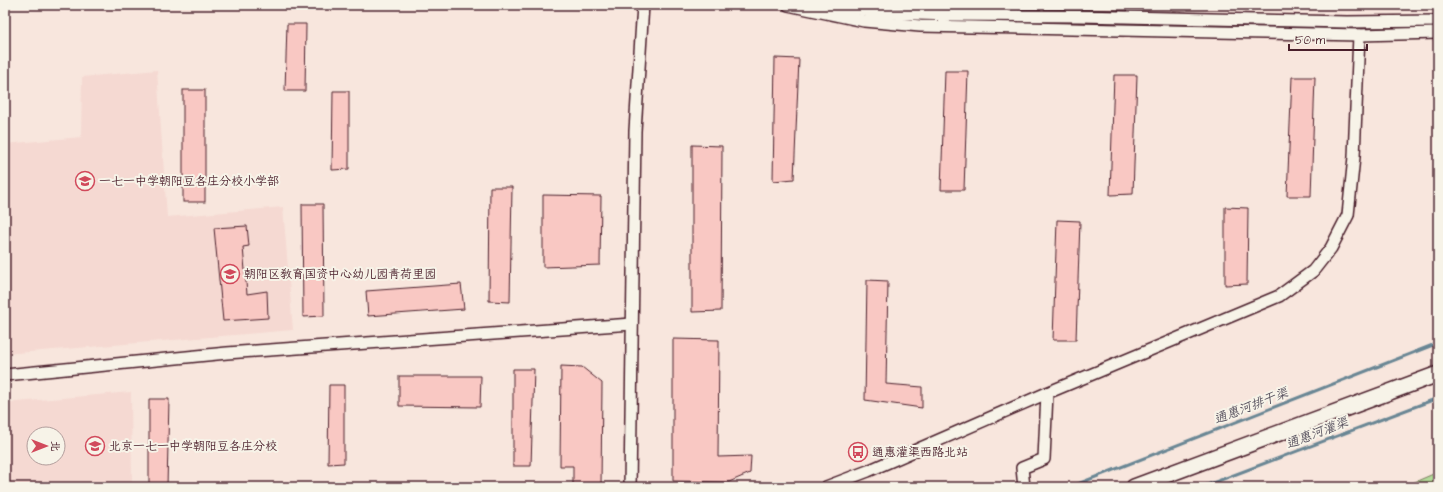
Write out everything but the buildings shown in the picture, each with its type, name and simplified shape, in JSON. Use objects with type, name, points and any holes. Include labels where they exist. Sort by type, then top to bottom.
[{"type":"street","points":[[630,487],[635,131],[643,5]]},
{"type":"street","points":[[788,5],[864,22],[920,26],[1359,34],[1438,33]]},
{"type":"street","points":[[835,5],[881,13],[944,15],[1081,16],[1339,22],[1438,21]]},
{"type":"street","points":[[826,487],[868,471],[1047,393],[1279,296],[1312,272],[1331,248],[1348,215],[1354,157],[1359,34]]},
{"type":"street","points":[[5,375],[227,353],[632,324]]},
{"type":"street","points":[[1134,487],[1438,374]]},
{"type":"street","points":[[1024,487],[1022,468],[1044,459],[1047,393]]},
{"type":"shaded area","name":"一七一中学朝阳豆各庄分校小学部","points":[[157,70],[167,217],[283,207],[293,330],[5,354],[5,144],[81,137],[82,77]]},
{"type":"shaded area","name":"北京一七一中学朝阳豆各庄分校","points":[[131,392],[132,487],[5,487],[5,403]]},
{"type":"green space","points":[[1438,472],[1438,487],[1403,487]]},
{"type":"waterway","name":"通惠河排干渠","points":[[1070,487],[1438,343]]},
{"type":"waterway","name":"通惠河灌渠","points":[[1202,487],[1438,398]]},
{"type":"place","name":"一七一中学朝阳豆各庄分校小学部","points":[[85,181]]},
{"type":"place","name":"朝阳区教育国资中心幼儿园青荷里园","points":[[230,274]]},
{"type":"place","name":"北京一七一中学朝阳豆各庄分校","points":[[95,446]]},
{"type":"place","name":"通惠灌渠西路北站","points":[[858,452]]}]
